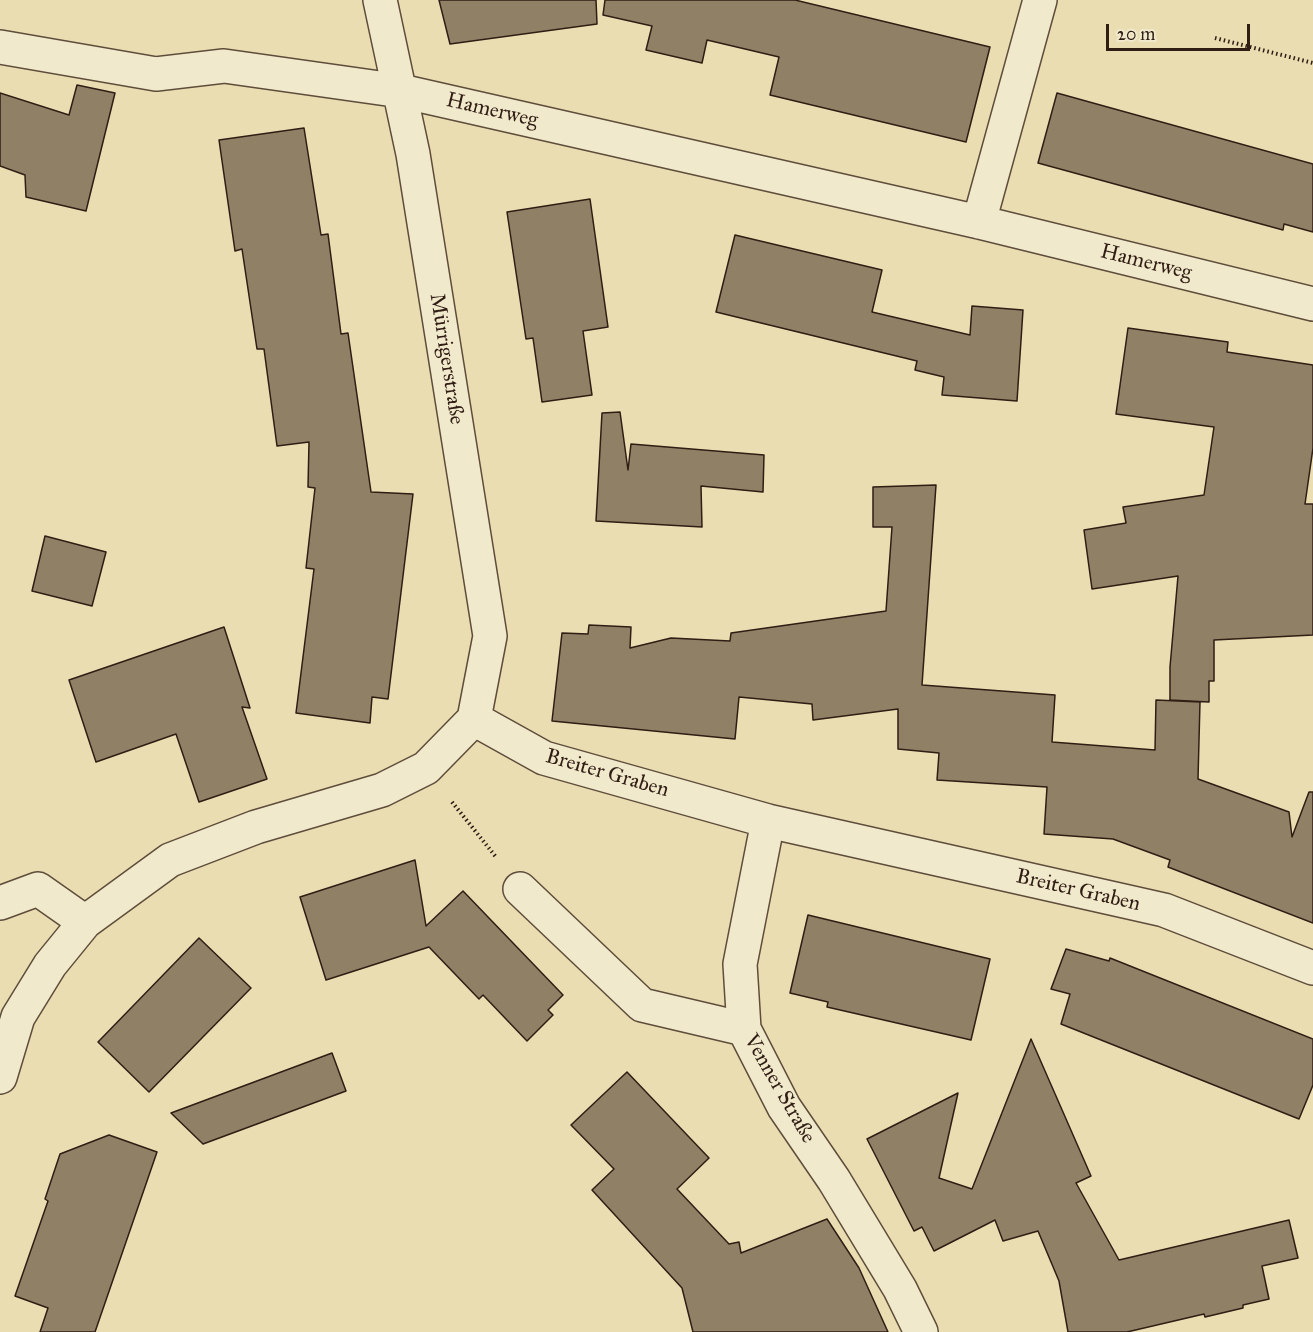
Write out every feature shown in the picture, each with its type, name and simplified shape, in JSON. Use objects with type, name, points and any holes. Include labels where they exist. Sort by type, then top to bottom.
[{"type":"street","name":"Mürrigerstraße","points":[[380,0],[401,91],[490,636],[474,719]]},
{"type":"street","points":[[979,222],[1040,0]]},
{"type":"street","name":"Hamerweg","points":[[0,46],[156,74],[224,66],[401,91],[979,222],[1313,304]]},
{"type":"street","points":[[0,1077],[9,1016],[85,922],[170,860],[256,827],[382,790],[426,768],[474,719]]},
{"type":"street","name":"Breiter Graben","points":[[474,719],[544,758],[768,820],[1164,910],[1313,968]]},
{"type":"street","name":"Venner Straße","points":[[768,820],[740,964],[744,1029],[784,1107],[834,1180],[900,1289],[921,1332]]},
{"type":"street","points":[[0,903],[38,889],[85,922]]},
{"type":"street","points":[[520,889],[642,1005],[744,1029]]},
{"type":"path","points":[[1215,38],[1313,63]]},
{"type":"path","points":[[426,768],[520,889]]},
{"type":"building","points":[[439,0],[596,0],[597,24],[450,44]]},
{"type":"building","points":[[605,0],[795,0],[990,47],[966,142],[770,95],[779,57],[707,40],[702,63],[646,50],[652,26],[603,15]]},
{"type":"building","points":[[77,85],[115,93],[86,211],[26,197],[25,175],[0,166],[0,93],[69,115]]},
{"type":"building","points":[[1057,93],[1313,164],[1313,232],[1284,224],[1283,230],[1038,163]]},
{"type":"building","points":[[304,128],[321,235],[328,234],[341,334],[348,333],[371,492],[413,494],[388,699],[372,697],[370,723],[296,713],[314,569],[306,568],[315,488],[308,487],[309,442],[277,446],[264,349],[257,349],[242,249],[235,251],[219,140]]},
{"type":"building","points":[[590,199],[608,327],[583,331],[592,395],[542,402],[533,338],[526,339],[507,212]]},
{"type":"building","points":[[735,235],[882,270],[872,312],[970,335],[972,306],[1023,310],[1017,401],[942,395],[944,377],[915,370],[917,361],[716,312]]},
{"type":"building","points":[[1128,328],[1228,342],[1227,352],[1313,365],[1313,448],[1305,504],[1313,504],[1313,635],[1214,640],[1214,681],[1209,681],[1209,702],[1170,700],[1170,667],[1178,576],[1092,589],[1084,530],[1126,523],[1123,507],[1204,495],[1214,427],[1116,414]]},
{"type":"building","points":[[620,412],[628,470],[631,444],[764,455],[763,492],[701,486],[702,527],[596,521],[602,413]]},
{"type":"building","points":[[936,485],[922,685],[1055,695],[1052,742],[1155,750],[1156,700],[1200,702],[1198,779],[1289,812],[1292,837],[1309,792],[1313,792],[1313,923],[1168,867],[1170,860],[1113,839],[1044,834],[1047,787],[937,780],[939,753],[898,749],[898,709],[813,720],[812,704],[739,697],[735,739],[552,721],[562,633],[588,634],[589,625],[631,627],[630,648],[671,638],[730,641],[731,633],[886,611],[892,527],[873,527],[873,487]]},
{"type":"building","points":[[45,536],[106,552],[92,606],[32,591]]},
{"type":"building","points":[[224,627],[250,708],[242,707],[267,779],[199,802],[176,734],[96,762],[69,680]]},
{"type":"building","points":[[415,860],[426,926],[463,891],[563,995],[548,1010],[553,1015],[527,1041],[483,995],[479,999],[429,947],[326,980],[300,897]]},
{"type":"building","points":[[808,915],[990,959],[971,1040],[827,1007],[828,1002],[790,993]]},
{"type":"building","points":[[199,938],[251,988],[149,1092],[98,1042]]},
{"type":"building","points":[[1066,949],[1109,961],[1110,958],[1313,1039],[1313,1085],[1299,1119],[1061,1024],[1070,994],[1051,989]]},
{"type":"building","points":[[1031,1039],[1091,1176],[1076,1183],[1119,1260],[1289,1220],[1298,1258],[1262,1266],[1269,1299],[1205,1317],[1204,1314],[1127,1332],[1068,1332],[1059,1281],[1038,1231],[1003,1241],[995,1220],[934,1251],[922,1227],[914,1231],[867,1139],[958,1093],[939,1178],[972,1189]]},
{"type":"building","points":[[332,1053],[346,1091],[203,1144],[171,1113]]},
{"type":"building","points":[[627,1072],[709,1158],[677,1189],[729,1244],[739,1242],[741,1253],[827,1219],[859,1268],[888,1332],[693,1332],[682,1288],[592,1190],[614,1169],[571,1125]]},
{"type":"building","points":[[109,1135],[157,1152],[95,1332],[40,1332],[48,1308],[15,1296],[48,1201],[45,1199],[60,1154]]}]
